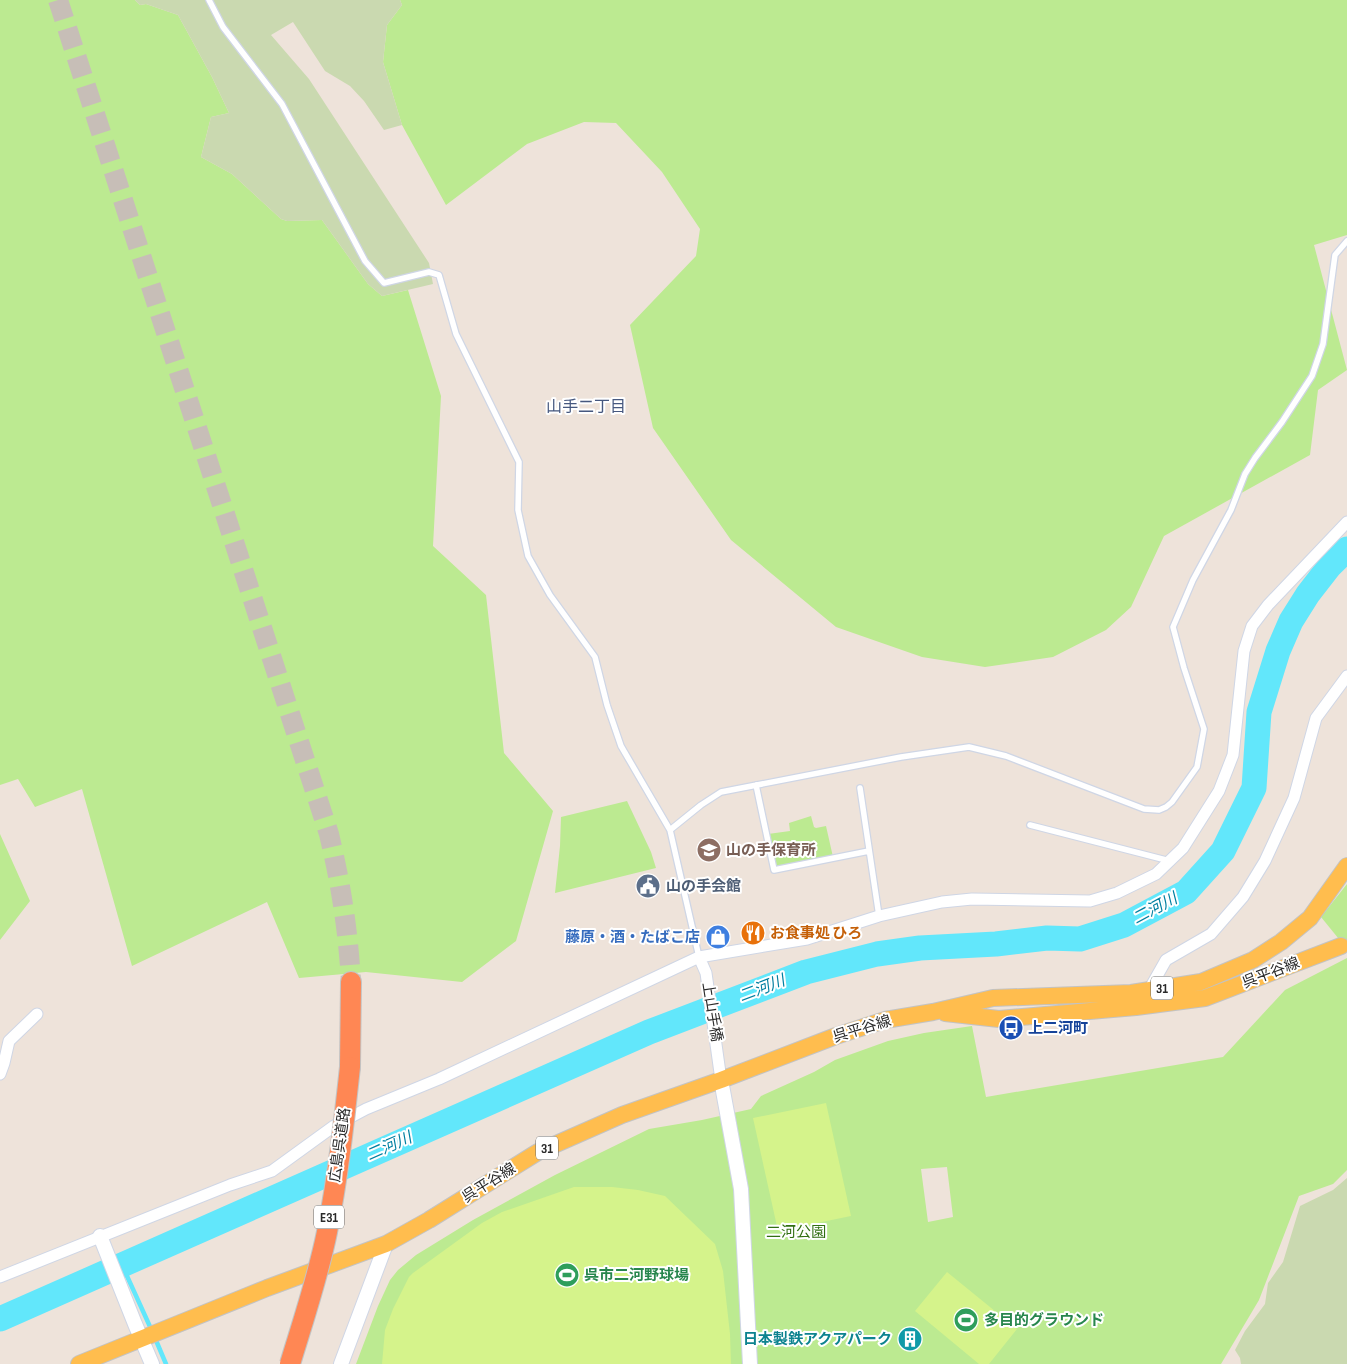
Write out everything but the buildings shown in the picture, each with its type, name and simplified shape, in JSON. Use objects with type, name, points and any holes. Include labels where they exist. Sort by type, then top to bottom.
[{"type":"highway","name":"広島呉道路","points":[[290,1364],[326,1234],[340,1157],[350,1067],[351,982]]},
{"type":"main road","name":"呉平谷線","points":[[80,1364],[138,1331],[267,1288],[386,1244],[429,1220],[538,1152],[622,1115],[836,1036],[886,1020],[933,1012],[993,998],[1131,993],[1201,982],[1253,960],[1281,942],[1310,918],[1347,866]]},
{"type":"main road","name":"呉平谷線","points":[[933,1012],[999,1019],[1136,1007],[1205,998],[1341,946]]},
{"type":"street","points":[[0,1278],[102,1240],[230,1185],[272,1171],[334,1126],[366,1109],[439,1079],[699,957],[807,939],[879,916],[942,902],[972,899],[1090,901],[1117,893],[1156,874],[1183,848],[1219,791],[1233,755],[1244,651],[1252,626],[1268,605],[1347,522]]},
{"type":"street","points":[[1149,990],[1166,960],[1211,934],[1243,897],[1265,861],[1294,798],[1316,718],[1347,676]]},
{"type":"street","name":"上山手橋","points":[[699,957],[706,974],[721,1080]]},
{"type":"street","points":[[0,1074],[9,1041],[37,1014]]},
{"type":"street","points":[[721,1080],[741,1189],[750,1364]]},
{"type":"street","points":[[102,1240],[152,1364]]},
{"type":"street","points":[[341,1364],[386,1244]]},
{"type":"lane","points":[[209,0],[223,27],[282,104],[365,261],[384,283],[429,272],[439,275],[456,334],[519,462],[518,510],[528,556],[550,595],[595,657],[607,705],[622,746],[670,830],[699,957]]},
{"type":"lane","points":[[670,830],[701,805],[721,792],[901,757],[969,746],[1006,756],[1151,811],[1159,810],[1172,802],[1196,767],[1204,729],[1184,668],[1173,626],[1193,580],[1231,510],[1246,474],[1312,376],[1323,344],[1335,255],[1347,241]]},
{"type":"lane","points":[[756,785],[774,870],[869,851]]},
{"type":"lane","points":[[860,788],[879,916]]},
{"type":"lane","points":[[1030,826],[1170,861]]},
{"type":"green space","points":[[0,0],[135,0],[140,5],[146,4],[178,15],[212,77],[229,113],[211,117],[201,157],[232,174],[281,219],[287,221],[322,220],[368,284],[382,296],[408,290],[441,396],[433,546],[486,595],[504,753],[553,811],[516,941],[462,982],[366,972],[299,978],[267,902],[132,966],[82,789],[35,807],[18,779],[0,785]]},
{"type":"green space","points":[[135,0],[400,0],[402,5],[387,25],[383,62],[402,125],[384,130],[364,101],[350,86],[325,71],[293,22],[271,35],[309,79],[429,263],[433,284],[382,296],[368,284],[322,220],[287,221],[281,219],[232,174],[201,157],[211,117],[229,113],[212,77],[178,15],[146,4],[140,5]]},
{"type":"green space","points":[[400,0],[1347,0],[1347,235],[1314,245],[1347,370],[1318,390],[1310,455],[1164,536],[1131,607],[1106,630],[1053,657],[985,667],[922,657],[836,627],[731,540],[653,428],[630,325],[696,256],[700,229],[662,172],[616,123],[584,122],[527,144],[446,205],[402,125],[383,62],[387,25],[402,5]]},
{"type":"green space","points":[[627,801],[651,852],[656,868],[555,893],[561,817]]},
{"type":"green space","points":[[811,816],[814,827],[826,826],[833,857],[776,868],[768,834],[790,831],[789,823]]},
{"type":"green space","points":[[0,834],[30,901],[0,940]]},
{"type":"green space","points":[[1347,884],[1347,949],[1321,917]]},
{"type":"green space","name":"二河公園","points":[[1347,958],[1347,1170],[1333,1184],[1299,1196],[1259,1300],[1221,1364],[356,1364],[390,1280],[398,1270],[416,1255],[473,1220],[555,1175],[649,1129],[751,1109],[761,1096],[814,1072],[835,1060],[888,1041],[924,1033],[972,1026],[986,1097],[1223,1057],[1285,990]],"holes":[[[947,1167],[953,1217],[928,1222],[921,1169]]]},
{"type":"green space","points":[[826,1103],[851,1216],[778,1231],[753,1118]]},
{"type":"green space","points":[[1347,1178],[1347,1364],[1241,1364],[1235,1350],[1245,1331],[1265,1304],[1268,1283],[1283,1262],[1300,1206],[1333,1190]]},
{"type":"green space","name":"呉市二河野球場","points":[[574,1187],[612,1187],[665,1196],[715,1244],[723,1271],[730,1334],[731,1364],[382,1364],[385,1330],[393,1309],[409,1277],[413,1273],[482,1223],[502,1212]]},
{"type":"green space","name":"多目的グラウンド","points":[[947,1272],[1017,1329],[989,1364],[979,1364],[915,1311]]},
{"type":"waterway","name":"二河川","points":[[0,1319],[649,1032],[806,972],[877,954],[920,948],[996,944],[1047,938],[1080,939],[1124,925],[1186,892],[1223,851],[1254,788],[1259,712],[1278,651],[1291,621],[1308,594],[1329,567],[1347,549]]},
{"type":"waterway","points":[[122,1265],[152,1331]]},
{"type":"waterway","points":[[155,1338],[166,1364]]},
{"type":"tunnel","points":[[58,0],[329,834],[343,907],[351,982]]},
{"type":"place","name":"山の手保育所","points":[[709,850]]},
{"type":"place","name":"山の手会館","points":[[648,886]]},
{"type":"place","name":"お食事処 ひろ","points":[[753,933]]},
{"type":"place","name":"藤原・酒・たばこ店","points":[[718,937]]},
{"type":"place","name":"上二河町","points":[[1011,1028]]},
{"type":"place","name":"呉市二河野球場","points":[[567,1275]]},
{"type":"place","name":"多目的グラウンド","points":[[966,1320]]},
{"type":"place","name":"日本製鉄アクアパーク","points":[[910,1339]]},
{"type":"district","name":"山手二丁目","points":[[586,407]]}]
